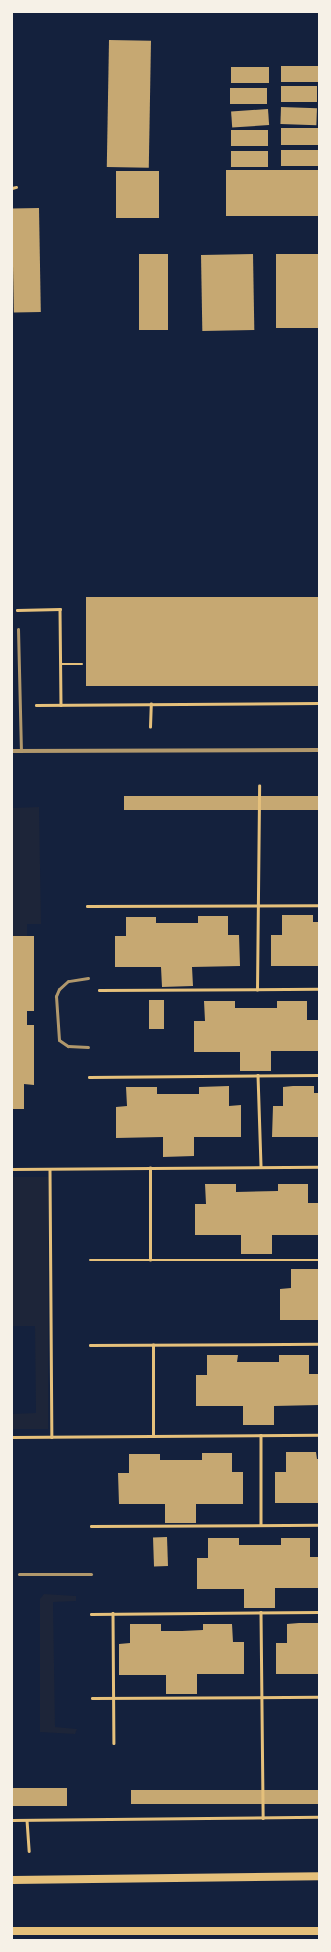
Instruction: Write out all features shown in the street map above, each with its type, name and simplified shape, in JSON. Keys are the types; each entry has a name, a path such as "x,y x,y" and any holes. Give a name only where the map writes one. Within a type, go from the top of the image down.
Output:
{"main road":[{"path":"12,1880 319,1876"},
{"path":"12,1931 319,1931"}],"street":[{"path":"12,751 319,750"}],"lane":[{"path":"18,629 20,751"},
{"path":"88,978 68,981 58,989 56,996 59,1040 68,1046 88,1046"},
{"path":"19,1574 91,1574"}],"path":[{"path":"17,610 60,609 61,705"},
{"path":"61,664 82,664"},
{"path":"19,706 319,703"},
{"path":"150,727 151,704"},
{"path":"256,990 256,905 259,786"},
{"path":"87,906 319,905"},
{"path":"95,990 319,990"},
{"path":"258,1075 261,1167"},
{"path":"89,1077 319,1075"},
{"path":"12,1169 319,1167"},
{"path":"150,1168 150,1260"},
{"path":"50,1169 52,1437"},
{"path":"90,1260 319,1260"},
{"path":"90,1345 319,1344"},
{"path":"153,1345 153,1436"},
{"path":"261,1435 261,1525"},
{"path":"12,1437 319,1435"},
{"path":"91,1526 319,1525"},
{"path":"261,1612 263,1818"},
{"path":"91,1614 319,1612"},
{"path":"113,1613 114,1743"},
{"path":"92,1698 319,1697"},
{"path":"12,1820 319,1817"},
{"path":"27,1820 29,1852"}],"shaded area":[{"path":"39,807 41,924 27,924 27,936 13,936 12,808"},
{"path":"12,1177 48,1177 48,1429 12,1429 12,1414 36,1413 35,1326 12,1326"},
{"path":"44,1594 76,1596 76,1601 53,1602 55,1727 77,1729 75,1734 40,1732 40,1599"}],"building":[{"path":"109,40 151,41 149,168 107,167"},
{"path":"281,66 318,66 318,82 281,82"},
{"path":"231,67 269,67 269,83 231,83"},
{"path":"281,86 317,86 317,102 281,102"},
{"path":"230,88 267,88 267,104 230,104"},
{"path":"281,107 317,108 316,125 280,124"},
{"path":"268,109 269,125 232,128 231,112"},
{"path":"281,128 318,128 318,145 281,145"},
{"path":"231,130 268,130 268,146 231,146"},
{"path":"281,150 318,150 318,166 281,166"},
{"path":"231,151 268,151 268,167 231,167"},
{"path":"226,170 319,170 319,216 226,216"},
{"path":"116,171 159,171 159,218 116,218"},
{"path":"12,208 39,208 41,312 14,312"},
{"path":"139,254 168,254 168,330 139,330"},
{"path":"253,254 254,330 202,331 201,255"},
{"path":"276,254 319,254 319,328 276,328"},
{"path":"86,597 319,597 319,686 86,686"},
{"path":"124,796 319,796 319,810 124,810"},
{"path":"282,915 313,915 313,922 319,922 319,966 271,966 271,935 282,935"},
{"path":"198,916 228,916 228,935 239,935 240,966 192,967 193,986 162,987 161,967 115,967 115,936 126,936 126,917 156,917 156,923 198,923"},
{"path":"12,936 34,936 34,1011 27,1011 27,1025 34,1025 34,1085 24,1084 24,1109 12,1109"},
{"path":"149,1000 164,1000 164,1029 149,1029"},
{"path":"204,1001 235,1001 235,1008 277,1008 277,1001 307,1001 307,1020 318,1020 319,1051 271,1051 271,1071 240,1071 240,1052 194,1052 194,1021 205,1021"},
{"path":"229,1086 229,1106 241,1105 241,1137 194,1137 194,1156 163,1157 163,1137 116,1138 116,1107 127,1106 126,1087 157,1087 157,1094 199,1094 199,1087"},
{"path":"314,1086 314,1093 319,1093 319,1137 272,1137 273,1106 283,1106 283,1087"},
{"path":"205,1184 236,1184 236,1192 278,1191 278,1184 308,1184 308,1203 319,1203 319,1235 272,1235 272,1254 241,1254 241,1235 195,1235 195,1204 206,1204"},
{"path":"291,1269 319,1269 319,1320 280,1320 280,1289 291,1288"},
{"path":"207,1355 238,1355 237,1362 279,1362 279,1355 309,1355 309,1374 319,1374 319,1405 274,1406 274,1425 243,1425 243,1406 196,1406 196,1375 207,1375"},
{"path":"286,1452 316,1452 317,1459 319,1459 319,1503 275,1503 275,1472 286,1472"},
{"path":"202,1453 232,1453 232,1472 243,1472 243,1504 196,1504 196,1523 165,1523 165,1504 119,1504 118,1473 129,1473 129,1454 160,1454 160,1460 202,1460"},
{"path":"153,1537 167,1537 168,1566 154,1566"},
{"path":"208,1538 239,1538 239,1545 281,1545 281,1538 310,1538 310,1557 319,1557 319,1588 275,1588 275,1608 244,1608 244,1589 197,1589 197,1558 208,1558"},
{"path":"318,1623 319,1674 276,1674 276,1643 287,1643 287,1624"},
{"path":"130,1624 161,1624 161,1631 182,1631 203,1630 203,1624 232,1624 233,1642 244,1642 244,1674 197,1674 197,1694 166,1694 166,1675 119,1675 119,1644 130,1643"},
{"path":"12,1788 67,1788 67,1806 12,1806"},
{"path":"131,1790 319,1790 319,1804 131,1804"}]}
